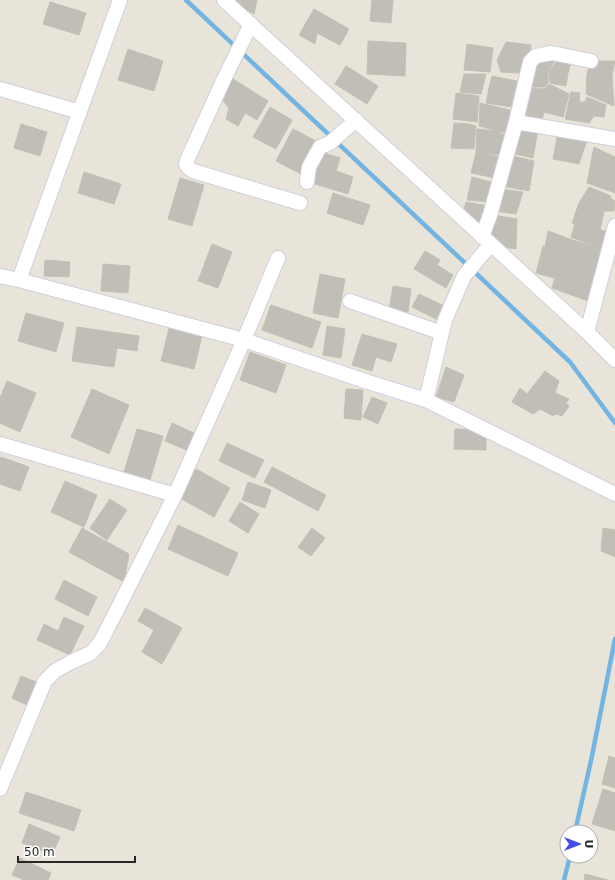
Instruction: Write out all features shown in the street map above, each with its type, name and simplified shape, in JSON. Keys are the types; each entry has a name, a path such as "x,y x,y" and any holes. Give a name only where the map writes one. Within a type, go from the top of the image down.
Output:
{"street":[{"path":"19,280 120,0"},
{"path":"224,0 251,24 350,125 487,240 587,332 615,360"},
{"path":"251,24 224,79 186,164 193,171 300,203"},
{"path":"426,400 445,320 464,276 476,261 487,240 490,215 516,122 530,62 536,56 552,54 591,61"},
{"path":"0,89 80,112"},
{"path":"516,122 615,139"},
{"path":"307,182 309,167 320,146 330,143 350,125"},
{"path":"587,332 615,226"},
{"path":"0,789 45,681 55,671 91,653 100,643 175,495 244,340 278,258"},
{"path":"0,276 244,340 426,400 615,494"},
{"path":"350,301 442,333"},
{"path":"0,444 175,495"}],"building":[{"path":"235,0 257,0 254,14 235,3"},
{"path":"372,0 393,0 391,23 370,21"},
{"path":"50,2 86,13 79,35 43,24"},
{"path":"314,9 349,29 340,45 317,33 315,44 299,35"},
{"path":"368,41 406,43 405,76 367,74"},
{"path":"506,42 531,45 530,54 519,73 501,72 497,60"},
{"path":"467,44 493,48 490,72 464,70"},
{"path":"128,49 163,61 154,91 118,80"},
{"path":"538,59 554,61 548,72 548,83 545,87 528,87"},
{"path":"556,61 571,62 566,86 550,83 549,72"},
{"path":"591,61 615,61 612,75 614,106 586,94 587,74"},
{"path":"346,66 378,86 367,104 335,84"},
{"path":"464,74 486,74 481,94 460,92"},
{"path":"492,76 517,81 514,94 489,88"},
{"path":"233,79 268,101 257,120 245,113 238,126 226,119 229,108 221,98"},
{"path":"549,84 569,94 563,117 544,112 541,124 519,120 526,88 545,89"},
{"path":"489,88 514,94 511,107 486,103"},
{"path":"571,92 580,93 579,102 585,102 587,97 606,105 604,117 594,116 589,123 565,119"},
{"path":"456,93 479,96 477,122 453,119"},
{"path":"480,103 510,110 506,133 479,126"},
{"path":"270,107 292,120 276,149 253,137"},
{"path":"454,123 476,126 474,149 451,148"},
{"path":"21,124 47,132 40,156 14,148"},
{"path":"517,125 538,129 533,158 511,153"},
{"path":"293,129 318,142 301,174 276,161"},
{"path":"477,129 497,131 506,136 502,155 476,153"},
{"path":"558,132 588,137 579,164 553,159"},
{"path":"594,147 615,157 615,193 587,183"},
{"path":"321,152 340,158 336,171 353,177 348,194 312,183"},
{"path":"476,153 501,157 495,178 471,173"},
{"path":"509,155 534,161 529,191 502,186"},
{"path":"84,172 121,184 114,204 78,193"},
{"path":"472,177 495,183 489,202 467,200"},
{"path":"180,178 204,185 192,226 168,219"},
{"path":"589,187 611,196 610,198 615,201 614,211 604,211 579,203"},
{"path":"500,189 523,192 516,214 495,211"},
{"path":"333,193 370,205 363,225 327,213"},
{"path":"466,202 489,206 483,224 471,223 462,215"},
{"path":"579,203 604,211 600,230 572,223"},
{"path":"493,215 517,219 516,249 496,246 486,236"},
{"path":"575,224 606,231 602,250 571,237"},
{"path":"548,231 567,238 563,252 545,247"},
{"path":"567,238 602,250 595,272 560,259"},
{"path":"212,244 232,252 218,288 198,281"},
{"path":"543,246 563,252 554,278 536,273"},
{"path":"425,251 440,260 437,265 453,275 446,288 414,269"},
{"path":"560,259 595,272 588,301 552,288"},
{"path":"45,260 70,262 69,277 44,276"},
{"path":"103,264 130,266 128,293 101,291"},
{"path":"320,274 345,279 338,318 313,313"},
{"path":"393,286 411,289 408,312 389,310"},
{"path":"419,294 444,306 438,320 412,307"},
{"path":"271,305 321,322 312,348 262,330"},
{"path":"26,313 64,323 56,352 18,341"},
{"path":"327,326 345,329 341,358 323,355"},
{"path":"77,327 139,336 137,351 117,348 114,367 72,361"},
{"path":"169,328 202,336 194,369 161,361"},
{"path":"362,334 397,344 391,362 376,357 372,371 352,365"},
{"path":"250,352 286,365 276,393 240,380"},
{"path":"446,367 464,375 454,402 436,397"},
{"path":"545,371 559,381 555,393 569,399 566,403 569,406 562,416 556,414 553,416 540,409 533,414 512,402 520,388 527,394"},
{"path":"7,381 36,393 20,432 0,423 0,398"},
{"path":"92,389 129,405 109,454 71,437"},
{"path":"346,389 363,390 361,420 344,418"},
{"path":"372,397 387,403 378,424 363,417"},
{"path":"172,423 196,434 189,451 165,441"},
{"path":"137,429 163,436 150,480 124,472"},
{"path":"455,429 486,430 486,450 454,449"},
{"path":"227,443 264,460 255,478 219,461"},
{"path":"1,457 29,467 20,491 0,484"},
{"path":"272,467 326,495 318,511 264,482"},
{"path":"196,469 230,488 214,517 180,498"},
{"path":"65,481 97,495 84,527 51,512"},
{"path":"248,482 271,490 265,508 242,500"},
{"path":"110,499 127,510 107,540 90,528"},
{"path":"240,502 259,514 248,533 229,521"},
{"path":"178,525 238,553 228,576 168,549"},
{"path":"82,528 129,554 124,582 69,552"},
{"path":"312,528 325,538 311,556 298,547"},
{"path":"603,528 615,530 615,557 601,551"},
{"path":"64,580 97,597 88,616 55,599"},
{"path":"145,608 182,628 162,664 142,652 154,630 138,621"},
{"path":"64,617 84,626 70,655 37,640 44,624 58,631"},
{"path":"21,676 39,683 29,706 12,698"},
{"path":"609,756 615,758 615,788 602,784"},
{"path":"603,789 615,793 615,831 599,826 599,824 592,824"},
{"path":"26,792 81,810 74,831 19,813"},
{"path":"29,824 60,837 52,855 22,843"},
{"path":"20,858 51,873 48,880 24,880 12,875"},
{"path":"585,874 608,880 584,880"}],"waterway":[{"path":"186,0 570,362 615,423"},
{"path":"577,824 615,639"},
{"path":"564,880 568,864"}]}
